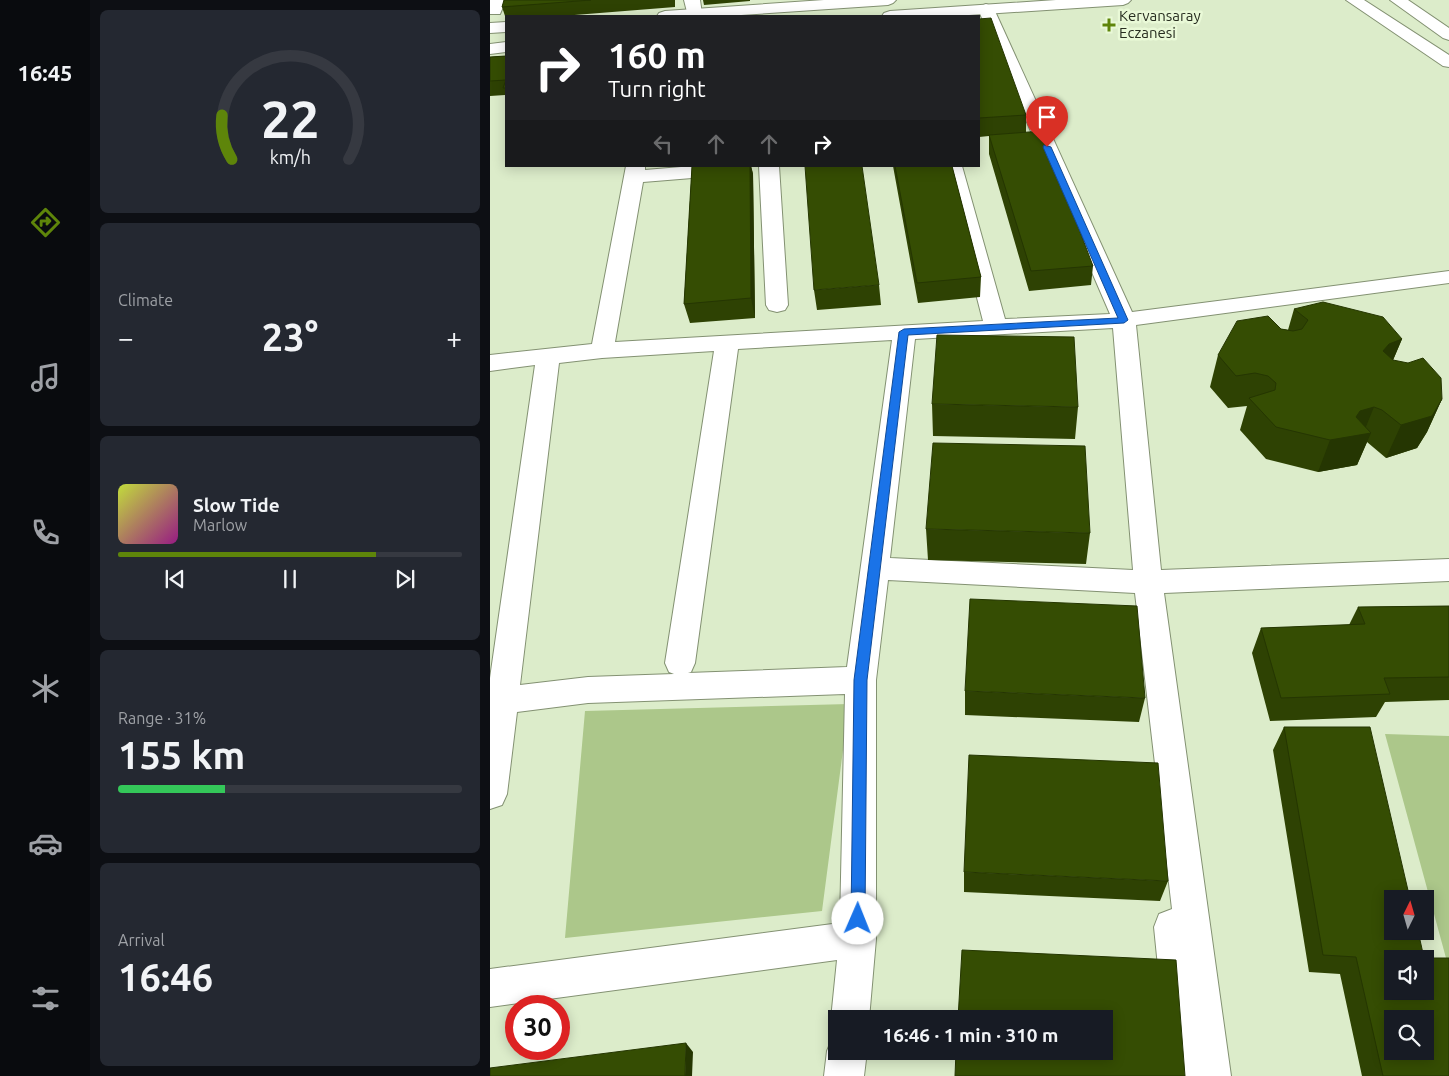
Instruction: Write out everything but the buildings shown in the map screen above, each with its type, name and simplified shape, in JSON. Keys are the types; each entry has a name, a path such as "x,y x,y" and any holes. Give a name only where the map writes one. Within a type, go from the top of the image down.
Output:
{"street":[{"path":"668,15 693,7 888,0"},
{"path":"916,15 986,8 1123,0"},
{"path":"1354,0 1449,62"},
{"path":"1398,0 1449,35"},
{"path":"986,8 1124,320 1141,582 1171,914 1189,1076"},
{"path":"490,28 505,27"},
{"path":"490,48 505,47"},
{"path":"602,350 635,171 741,167"},
{"path":"767,167 777,305"},
{"path":"952,167 996,327"},
{"path":"490,364 602,350 1124,320 1449,277"},
{"path":"851,1010 858,939 860,680 904,332"},
{"path":"680,663 727,342"},
{"path":"490,794 496,701 548,356"},
{"path":"874,568 1141,582 1449,570"},
{"path":"1141,582 1211,1076"},
{"path":"496,701 588,690 860,680"},
{"path":"490,988 858,939"},
{"path":"844,1076 846,1060"}],"green space":[{"path":"849,704 822,911 565,938 585,711"},
{"path":"1385,734 1449,736 1449,969 1434,914 1434,890 1427,890"}],"place":[{"name":"Kervansaray Eczanesi","path":"1109,25"}],"route":[{"path":"858,919 860,680 904,332 1124,320 1047,147"}]}
